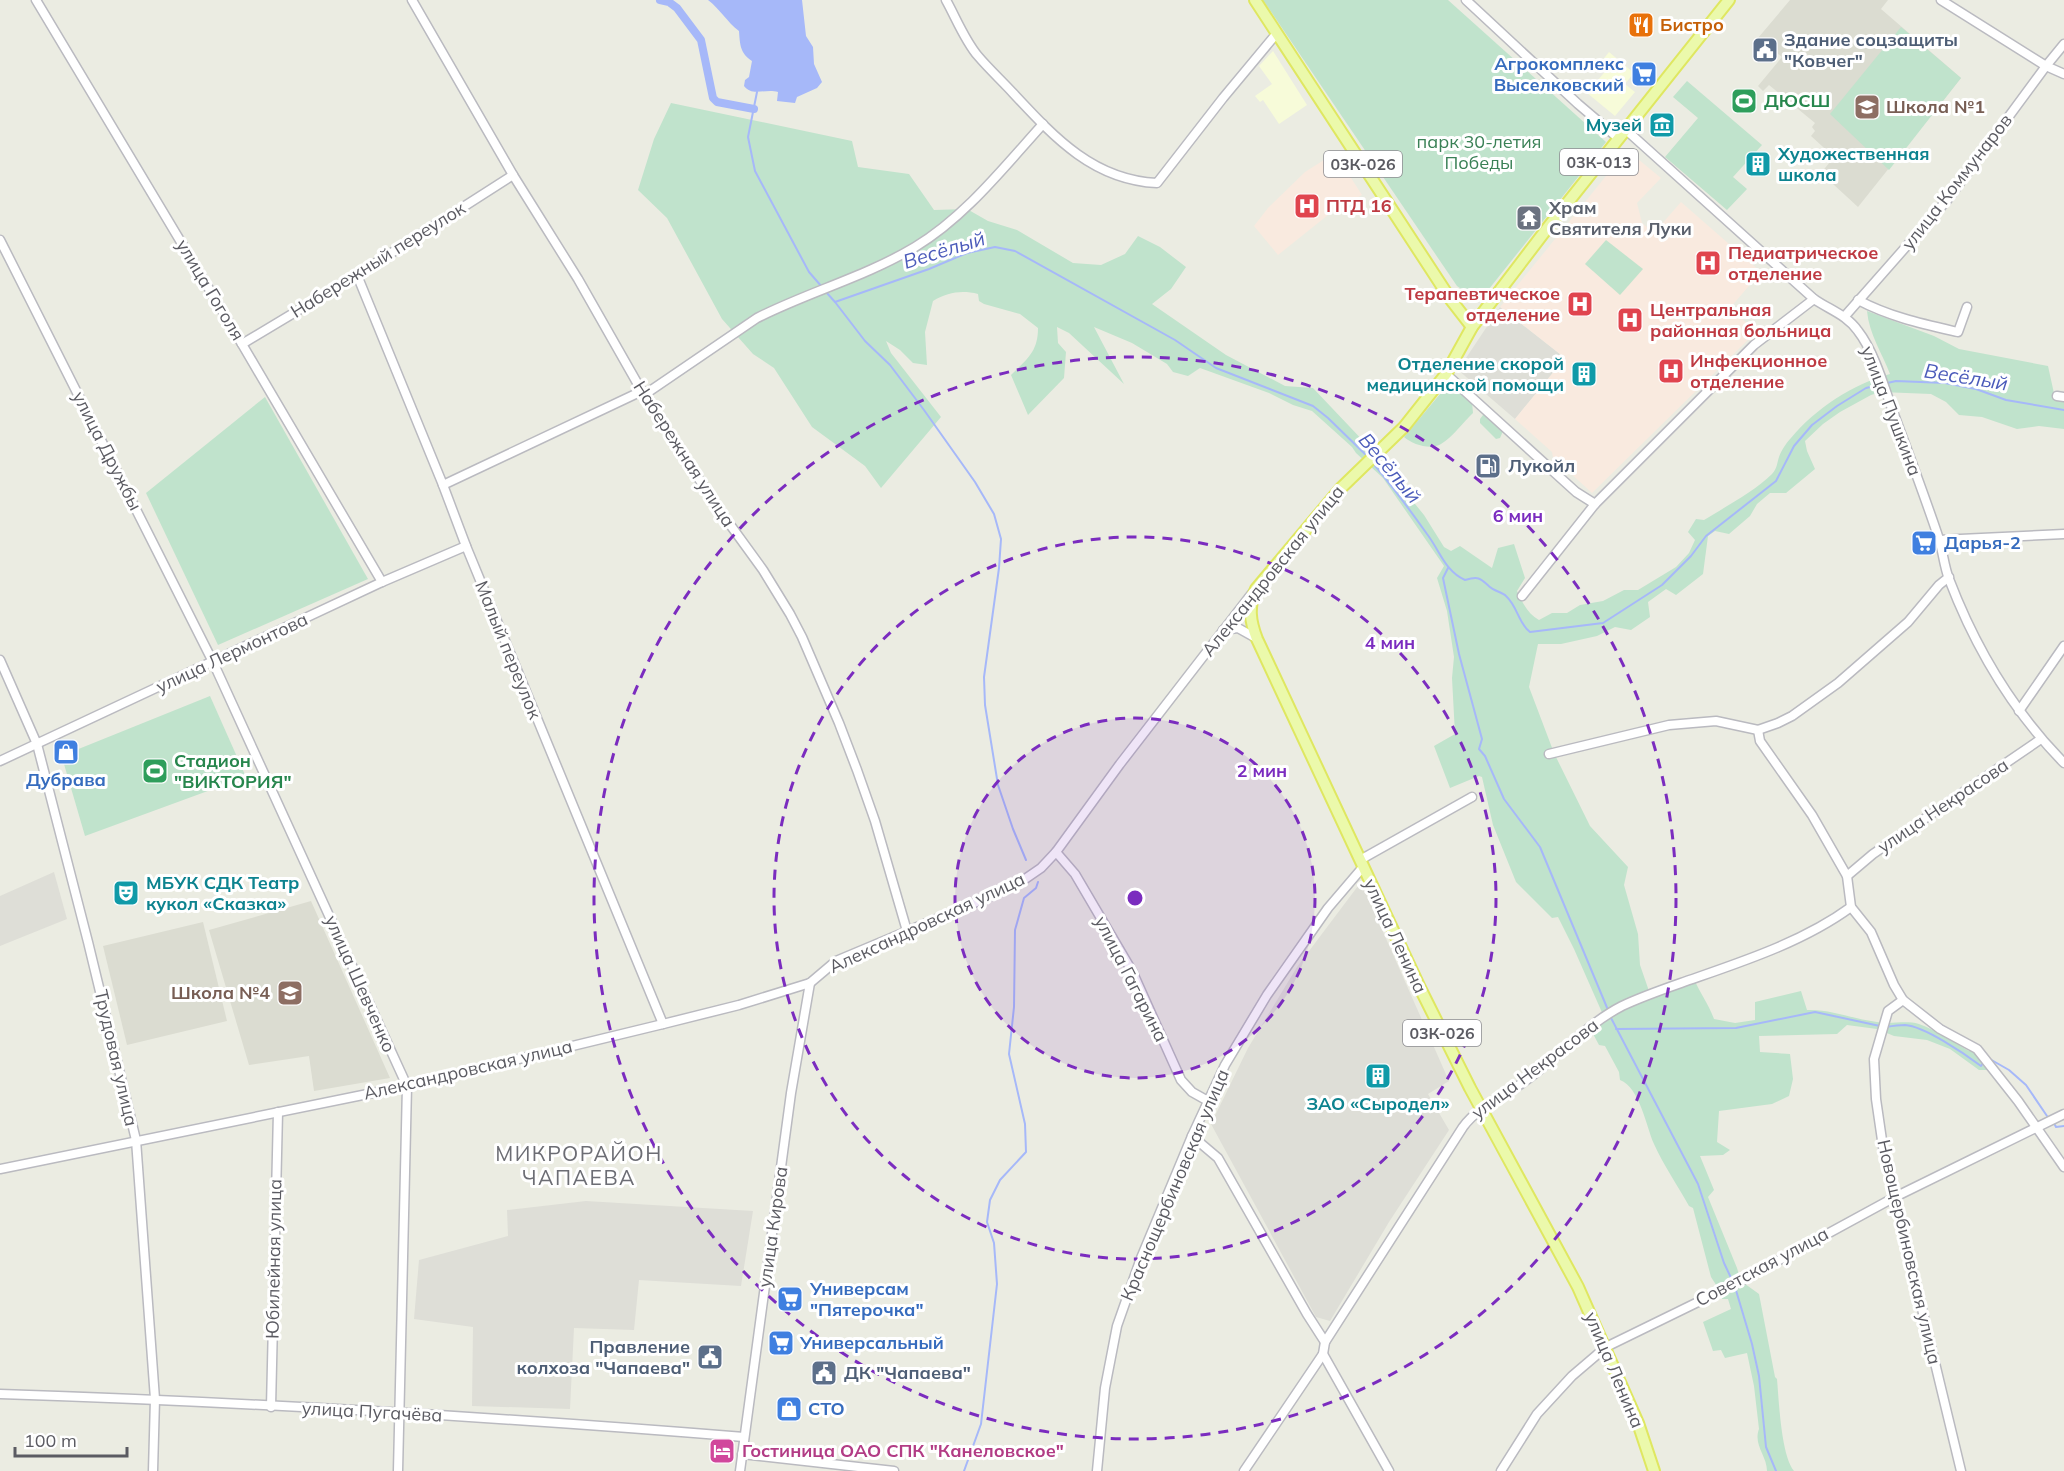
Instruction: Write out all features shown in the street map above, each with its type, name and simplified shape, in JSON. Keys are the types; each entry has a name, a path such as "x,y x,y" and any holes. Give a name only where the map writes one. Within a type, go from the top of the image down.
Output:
{"main road":[{"name":"03К-026","path":"1255,0 1451,300 1472,327"},
{"name":"03К-013","path":"1472,327 1729,0"},
{"name":"Александровская улица","path":"1256,589 1341,488 1404,427 1446,374 1472,327"},
{"name":"улица Ленина","path":"1256,589 1250,613 1257,639 1420,988 1481,1108 1552,1237 1606,1347 1638,1423 1654,1471"}],"street":[{"name":"улица Гоголя","path":"36,0 382,582"},
{"name":"Набережная улица","path":"411,0 513,175 578,279 643,393 718,508 763,570 802,637 857,770 907,931"},
{"path":"946,0 977,55 1043,124 1079,157 1102,169 1130,179 1157,183 1223,98 1278,33"},
{"name":"улица Пушкина","path":"1466,0 1578,104 1622,134 1814,299 1829,310 1845,316 1859,332 1883,385 1939,540 1948,577 1970,626 1990,666 2019,711 2064,763"},
{"path":"1941,0 2046,66 2064,74"},
{"name":"улица Коммунаров","path":"1845,316 1948,199 2064,44"},
{"path":"442,485 643,393 757,318 885,264 916,246 948,224 1043,124"},
{"name":"Набережный переулок","path":"242,344 357,275 513,175"},
{"name":"улица Дружбы","path":"0,240 213,662"},
{"name":"Малый переулок","path":"357,275 663,1024"},
{"path":"1522,596 1595,504 1754,345 1814,299"},
{"path":"1858,300 1880,312 1958,332 1966,307"},
{"path":"1446,374 1576,492 1595,504"},
{"path":"1939,540 2064,534"},
{"name":"улица Лермонтова","path":"0,761 382,582 466,546"},
{"path":"1548,754 1669,725 1716,721 1758,730 1769,727 1791,716 1838,683 1908,622 1948,577"},
{"name":"Александровская улица","path":"0,1169 406,1086 739,1005 810,983 836,961 1025,879 1041,868 1056,852 1126,756 1256,589"},
{"path":"1223,630 1238,628 1257,639"},
{"path":"2019,711 2064,646"},
{"name":"Трудовая улица","path":"0,660 37,744 135,1140 155,1399 153,1471"},
{"name":"улица Шевченко","path":"213,662 406,1086 398,1471"},
{"path":"1758,730 1760,741 1812,814 1847,876 1851,907 1871,932 1903,1000 1940,1029 1977,1049 2018,1101 2064,1167"},
{"name":"улица Некрасова","path":"1847,876 1873,854 2041,739"},
{"path":"1361,864 1472,797"},
{"name":"улица Гагарина","path":"1056,852 1075,874 1132,971 1181,1080 1192,1092 1208,1101"},
{"name":"Краснощербиновская улица","path":"1097,1471 1105,1388 1117,1326 1141,1258 1192,1136 1225,1065 1267,994 1361,864"},
{"name":"улица Некрасова","path":"1244,1471 1323,1354 1325,1342 1463,1127 1481,1108 1516,1088 1544,1067 1592,1024 1620,1007 1788,942 1851,907"},
{"name":"улица Кирова","path":"740,1471 791,1093 810,983"},
{"name":"Новощербиновская улица","path":"1903,1000 1888,1011 1881,1032 1874,1059 1876,1099 1883,1147 1961,1471"},
{"name":"Юбилейная улица","path":"271,1407 278,1112"},
{"name":"Советская улица","path":"1502,1471 1537,1414 1572,1376 1606,1347 1741,1281 1895,1197 2064,1114"},
{"path":"1192,1136 1218,1158 1325,1342"},
{"path":"1314,1325 1337,1326"},
{"path":"1323,1354 1389,1471"},
{"name":"улица Пугачёва","path":"0,1394 155,1399 271,1407 399,1412 744,1437"},
{"path":"742,1454 894,1471"}],"shaded area":[{"name":"Школа №1","path":"1790,0 1888,0 1881,9 1961,78 1858,207 1821,173 1834,157 1811,136 1815,131 1812,127 1815,123 1769,85 1763,91 1758,86 1782,57 1758,38"},
{"path":"1273,51 1307,105 1279,124 1263,100 1260,102 1255,96 1272,84 1259,66"},
{"path":"1609,52 1634,73 1625,84 1635,92 1615,116 1587,93 1608,68 1601,62"},
{"name":"Центральная районная больница","path":"1627,150 1661,178 1637,203 1642,223 1654,233 1681,202 1761,272 1729,309 1757,331 1592,493 1553,457 1552,452 1515,419 1565,358 1500,307"},
{"name":"ПТД 16","path":"1335,153 1362,195 1328,215 1278,255 1254,226 1268,208 1305,172"},
{"path":"1500,307 1565,358 1515,419 1458,370"},
{"path":"54,872 67,919 0,946 0,896"},
{"path":"1361,882 1449,1081 1428,1094 1449,1130 1389,1222 1330,1321 1316,1317 1211,1124 1248,1048 1297,967"},
{"name":"Школа №4","path":"311,901 390,1078 314,1091 309,1056 249,1065 209,930"},
{"path":"203,922 227,1021 127,1045 103,946"},
{"path":"586,1201 753,1211 741,1286 639,1280 634,1330 574,1328 570,1409 472,1406 473,1327 414,1319 419,1260 508,1236 507,1210"}],"green space":[{"name":"парк 30-летия Победы","path":"1263,0 1448,0 1606,142 1485,294 1471,296 1457,286"},
{"path":"1901,27 1961,78 1889,170 1830,114"},
{"path":"1687,81 1762,145 1733,177 1747,189 1727,210 1665,157 1698,118 1673,97"},
{"path":"671,103 852,141 858,167 909,174 934,210 967,209 988,221 1017,230 1073,263 1101,265 1125,254 1138,236 1160,247 1186,267 1171,289 1152,304 1226,355 1285,386 1313,388 1368,446 1424,515 1444,547 1451,551 1460,546 1492,568 1498,548 1514,544 1525,578 1517,591 1529,611 1539,620 1552,613 1567,613 1580,605 1603,601 1624,590 1638,590 1676,567 1689,553 1695,540 1688,532 1696,519 1704,520 1757,487 1775,470 1787,442 1812,417 1836,398 1862,384 1890,374 1873,336 1867,311 1934,336 1959,349 2048,366 2055,398 2064,400 2064,429 2039,426 2017,429 1982,417 1959,415 1946,402 1931,394 1881,392 1871,395 1840,412 1805,441 1815,469 1786,493 1770,493 1757,504 1750,516 1729,534 1715,531 1708,536 1703,574 1676,595 1666,589 1648,602 1650,617 1631,630 1615,627 1597,636 1561,644 1538,644 1529,687 1554,753 1590,826 1628,867 1624,885 1638,934 1640,965 1650,994 1694,979 1714,1019 1735,1023 1755,1020 1755,1002 1801,991 1807,1010 1825,1011 1882,1023 1919,1024 1969,1051 1972,1050 1994,1070 1979,1070 1950,1049 1927,1040 1894,1036 1877,1029 1847,1025 1837,1034 1759,1036 1760,1052 1790,1054 1793,1079 1789,1096 1772,1104 1719,1111 1717,1142 1730,1150 1723,1155 1700,1156 1714,1190 1708,1197 1741,1281 1759,1294 1777,1379 1783,1441 1794,1471 1767,1471 1758,1440 1759,1429 1754,1386 1747,1353 1725,1358 1721,1350 1713,1351 1703,1322 1731,1309 1728,1299 1722,1299 1711,1277 1693,1208 1689,1206 1658,1152 1642,1108 1633,1091 1620,1080 1619,1072 1605,1046 1599,1045 1592,1032 1592,1024 1604,1017 1558,917 1552,918 1516,882 1493,825 1482,777 1479,776 1450,788 1434,746 1455,734 1452,678 1454,657 1447,611 1437,578 1444,566 1383,478 1312,411 1200,368 1188,376 1173,372 1167,364 1132,343 1094,327 1124,384 1069,333 1057,327 1058,343 1066,352 1064,378 1028,415 1011,375 1034,349 1038,328 1020,314 984,304 979,301 978,294 961,292 933,301 925,332 927,365 913,363 900,350 886,341 891,353 941,417 881,488 865,466 812,427 774,368 753,354 722,319 667,218 638,190 654,139"},
{"path":"1606,240 1643,269 1620,295 1585,264"},
{"path":"1446,387 1453,387 1472,402 1473,413 1450,437 1437,446 1422,446 1404,437"},
{"path":"265,397 368,579 218,645 146,493"},
{"path":"1483,415 1487,415 1503,431 1500,438 1496,439 1480,423"},
{"name":"Стадион \"ВИКТОРИЯ\"","path":"210,696 246,777 85,836 64,764 79,757 76,750"}],"water":[{"path":"708,0 802,0 806,36 813,47 814,64 822,82 817,88 797,97 795,103 777,101 778,92 755,92 747,89 744,86 745,80 749,77 752,61 741,48 739,31"}],"waterway":[{"path":"660,0 669,2 677,8 701,40 713,98 717,102 754,109"},
{"name":"Весёлый","path":"757,92 748,137 755,171 809,272 822,287"},
{"name":"Весёлый","path":"826,292 835,302 967,253 995,247 1015,251 1175,340 1216,368 1313,406 1367,456"},
{"path":"835,302 865,341 890,365 924,410 975,482 994,514 1001,539 984,677 985,705 998,785 1026,860"},
{"name":"Весёлый","path":"1373,463 1432,540 1452,571 1465,580 1479,579 1504,595 1510,600 1530,632 1603,623 1662,585 1691,556 1706,536 1776,481 1794,446 1812,425 1866,388 1896,381 1945,383 1976,389 2006,400 2064,410"},
{"path":"1448,568 1443,578 1459,654 1482,739 1479,749 1485,756 1504,799 1540,847 1608,1010"},
{"path":"964,1471 981,1424 997,1284 994,1243 987,1222 990,1200 1000,1180 1026,1152 1025,1124 1009,1054 1014,1007 1015,930 1024,898 1036,888 1038,882"},
{"path":"1616,1029 1736,1028 1815,1012 1880,1026"},
{"path":"1610,1016 1698,1184 1724,1263 1733,1282"},
{"path":"1886,1027 1905,1025 1923,1030 1981,1066 1984,1062"},
{"path":"1988,1058 2009,1070 2026,1085 2047,1116"},
{"path":"2055,1125 2056,1127 2064,1126"},
{"path":"1735,1287 1759,1376 1766,1447 1776,1471"}],"place":[{"name":"Бистро","path":"1641,25"},
{"name":"Здание соцзащиты \"Ковчег\"","path":"1765,50"},
{"name":"Агрокомплекс Выселковский","path":"1644,74"},
{"name":"ДЮСШ","path":"1744,101"},
{"name":"Школа №1","path":"1867,107"},
{"name":"Музей","path":"1662,125"},
{"name":"Художественная школа","path":"1758,164"},
{"name":"ПТД 16","path":"1307,206"},
{"name":"Храм Святителя Луки","path":"1529,218"},
{"name":"Педиатрическое отделение","path":"1708,263"},
{"name":"Терапевтическое отделение","path":"1580,304"},
{"name":"Центральная районная больница","path":"1630,320"},
{"name":"Инфекционное отделение","path":"1671,371"},
{"name":"Отделение скорой медицинской помощи","path":"1584,374"},
{"name":"Лукойл","path":"1488,466"},
{"name":"Дарья-2","path":"1924,543"},
{"name":"Дубрава","path":"66,752"},
{"name":"Стадион \"ВИКТОРИЯ\"","path":"155,771"},
{"name":"МБУК СДК Театр кукол «Сказка»","path":"126,893"},
{"name":"Школа №4","path":"290,993"},
{"name":"ЗАО «Сыродел»","path":"1378,1076"},
{"name":"Универсам \"Пятерочка\"","path":"790,1299"},
{"name":"Универсальный","path":"781,1343"},
{"name":"Правление колхоза \"Чапаева\"","path":"710,1357"},
{"name":"ДК \"Чапаева\"","path":"824,1373"},
{"name":"СТО","path":"789,1409"},
{"name":"Гостиница ОАО СПК \"Канеловское\"","path":"722,1451"}],"district":[{"name":"МИКРОРАЙОН ЧАПАЕВА","path":"579,1166"}]}
